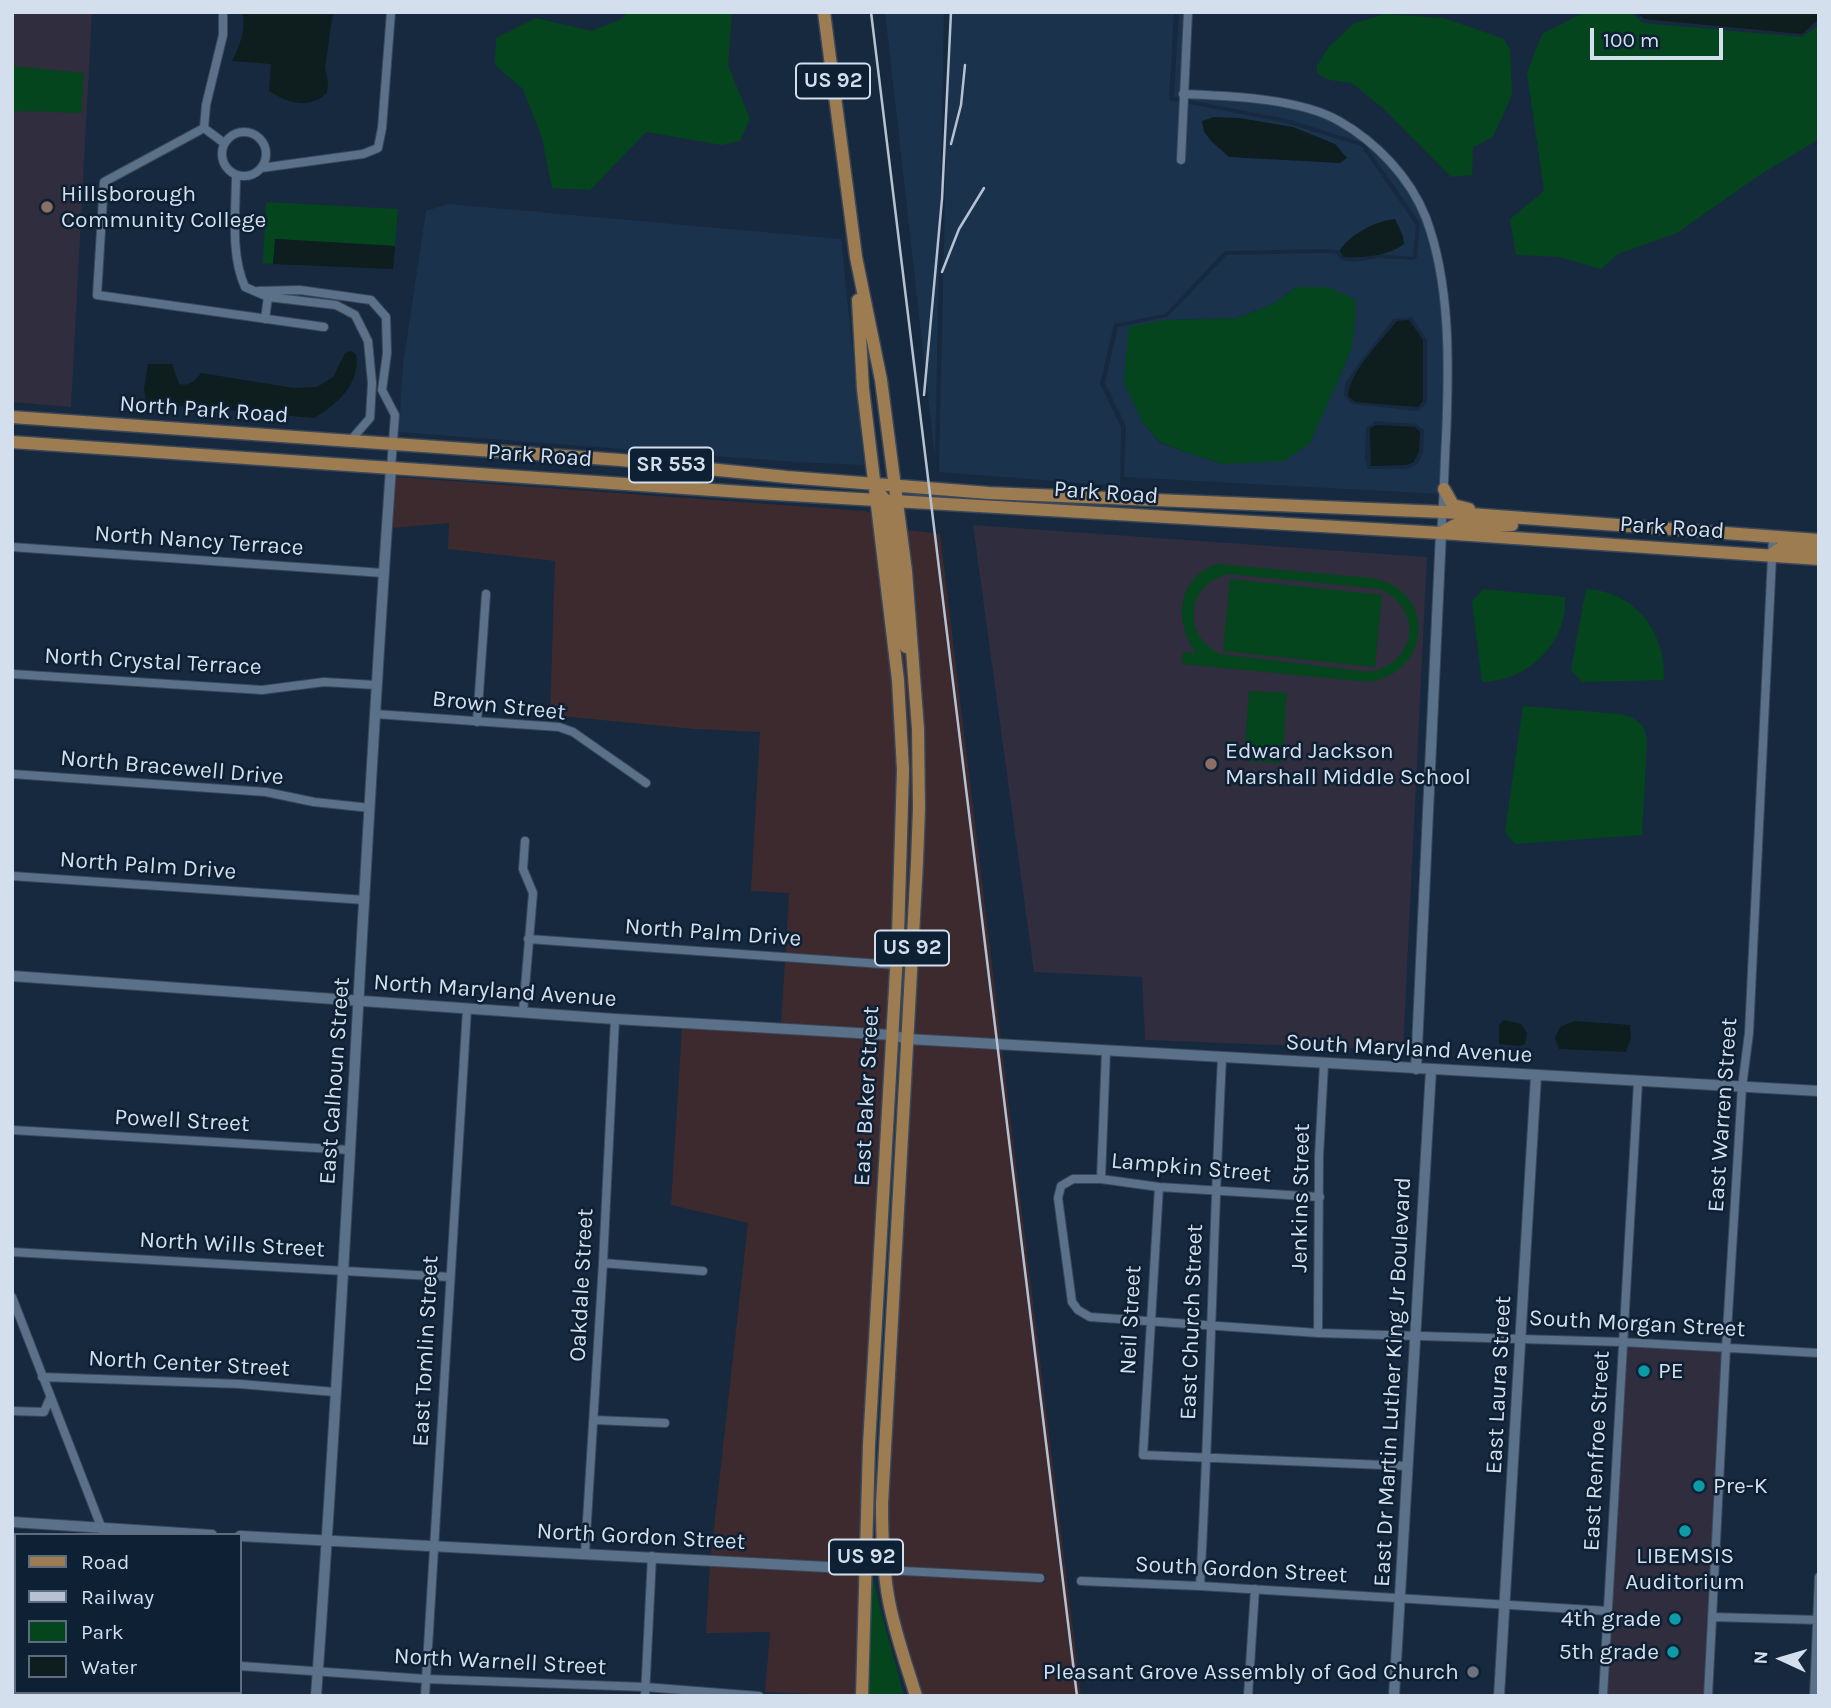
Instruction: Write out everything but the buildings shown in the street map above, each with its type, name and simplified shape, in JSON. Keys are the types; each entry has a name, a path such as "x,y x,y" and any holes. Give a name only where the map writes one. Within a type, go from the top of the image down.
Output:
{"main road":[{"name":"US 92","path":"824,12 856,257 881,380 895,486 886,500 874,484 863,389 856,257"},
{"name":"North Park Road","path":"12,417 393,444"},
{"name":"North Park Road","path":"12,443 391,468"},
{"name":"Park Road","path":"393,444 621,460 895,486 1013,494 1443,512 1819,540"},
{"name":"Park Road","path":"391,468 1819,559"},
{"path":"1444,489 1453,505 1467,509 1543,515 1573,522"},
{"name":"East Baker Street","path":"884,1570 882,1504 919,808 918,729 911,653 911,616 886,500"},
{"name":"East Baker Street","path":"862,1696 869,1445 903,808 902,730 886,500"},
{"path":"1301,526 1314,520 1418,525 1443,512"},
{"path":"1441,533 1455,526 1468,524 1538,526 1573,522"},
{"path":"1771,555 1781,548 1819,549"},
{"name":"US 92","path":"884,1570 893,1622 916,1696"}],"street":[{"path":"204,128 206,105 223,35 223,12"},
{"path":"261,168 363,154 378,148 391,12"},
{"path":"1181,160 1188,12"},
{"path":"1183,94 1238,96 1291,104 1337,119 1368,141 1394,166 1413,192 1426,218 1437,261 1447,328 1448,380 1416,1069"},
{"path":"204,128 224,143"},
{"path":"204,128 103,182 97,295 324,327"},
{"path":"238,132 253,133 259,137 266,150 261,168 246,177 236,175 226,168 222,161 224,143 238,132"},
{"path":"236,175 237,256 240,275 246,287 268,297 340,307 355,315 369,342 372,389 370,418 350,441"},
{"path":"255,291 300,290 371,300 386,317 383,390 395,415 391,468"},
{"path":"340,307 342,295"},
{"path":"265,319 268,297"},
{"path":"369,342 387,340"},
{"path":"372,389 383,390"},
{"name":"East Calhoun Street","path":"316,1696 391,468"},
{"name":"East Warren Street","path":"1708,1696 1742,1087 1749,1033 1773,536"},
{"name":"North Nancy Terrace","path":"12,547 383,573"},
{"path":"477,722 486,594"},
{"name":"North Crystal Terrace","path":"12,674 262,690 324,682 376,685"},
{"name":"Brown Street","path":"375,714 559,727 573,732 646,783"},
{"name":"North Bracewell Drive","path":"12,774 267,792 314,802 370,808"},
{"path":"523,1012 533,892 523,869 525,841"},
{"name":"North Palm Drive","path":"12,876 365,900"},
{"name":"North Palm Drive","path":"528,939 895,965"},
{"name":"North Maryland Avenue","path":"12,976 615,1019 892,1035 907,1039"},
{"name":"East Tomlin Street","path":"425,1696 467,1009"},
{"name":"Oakdale Street","path":"585,1553 615,1019"},
{"name":"South Maryland Avenue","path":"907,1039 1819,1091"},
{"path":"1101,1178 1106,1051"},
{"name":"East Church Street","path":"1200,1586 1222,1058"},
{"name":"Jenkins Street","path":"1318,1333 1319,1156 1324,1064"},
{"name":"East Dr Martin Luther King Jr Boulevard","path":"1394,1696 1431,1070"},
{"name":"East Laura Street","path":"1499,1696 1536,1076"},
{"name":"East Renfroe Street","path":"1603,1696 1638,1082"},
{"name":"Powell Street","path":"12,1130 350,1150"},
{"path":"884,1166 901,1166"},
{"name":"Lampkin Street","path":"1079,1310 1072,1302 1058,1198 1061,1186 1073,1179 1101,1178 1216,1192 1320,1197"},
{"name":"Neil Street","path":"1159,1187 1143,1455 1207,1458"},
{"name":"North Wills Street","path":"12,1252 450,1277"},
{"path":"603,1263 703,1271"},
{"path":"12,1297 15,1314 102,1529"},
{"name":"South Morgan Street","path":"1079,1310 1090,1317 1318,1333 1622,1342 1819,1353"},
{"path":"876,1316 893,1317"},
{"name":"North Center Street","path":"42,1377 240,1384 335,1392"},
{"path":"12,1411 44,1412 50,1398"},
{"path":"594,1420 665,1423"},
{"path":"869,1445 886,1446"},
{"path":"1207,1458 1407,1466"},
{"path":"12,1522 50,1530 102,1529 175,1533"},
{"name":"North Gordon Street","path":"242,1536 1040,1578"},
{"path":"645,1692 652,1556"},
{"path":"1814,1696 1819,1577"},
{"name":"South Gordon Street","path":"1081,1581 1608,1611"},
{"path":"1248,1696 1255,1589"},
{"path":"1712,1617 1818,1620"},
{"name":"North Warnell Street","path":"242,1666 645,1692 760,1696"}],"shaded area":[{"name":"Hillsborough Community College","path":"12,12 92,12 71,407 12,402"},
{"path":"885,12 944,12 935,458 895,100"},
{"path":"949,12 1174,12 1169,100 1286,123 1361,146 1416,225 1413,257 1324,249 1225,251 1165,314 1114,324 1100,384 1121,427 1120,486 939,472"},
{"path":"1179,12 1188,12 1182,95 1290,105 1339,122 1385,155 1418,197 1442,284 1453,415 1446,484 1437,487 1440,494 1124,477 1126,426 1105,383 1118,327 1167,317 1227,255 1323,253 1337,254 1341,260 1355,262 1378,258 1414,260 1417,257 1420,223 1364,143 1287,119 1174,97","holes":["1297,287 1352,347 1330,397 1223,464 1160,443 1142,422 1135,404 1165,320 1236,318 1271,305","1412,317 1427,340 1427,403 1418,411 1352,404 1344,396 1345,384 1356,367 1393,319","1376,421 1415,424 1424,430 1423,452 1418,464 1407,469 1368,469 1365,458 1366,428"]},
{"path":"448,204 841,239 864,465 399,432 403,365 426,211"},
{"path":"395,477 865,511 873,514 893,681 898,770 891,960 786,953 789,893 751,891 760,732 695,729 550,715 555,561 448,549 449,523 391,528"},
{"name":"Edward Jackson Marshall Middle School","path":"973,525 1427,557 1403,1050 1145,1040 1142,977 1034,972"},
{"path":"906,530 940,534 1001,1040 913,1035 916,615"},
{"path":"898,639 906,655 909,680 914,808 903,1033 897,1032"},
{"path":"785,962 890,969 887,1030 781,1024"},
{"path":"682,1028 886,1040 861,1564 711,1555 748,1223 671,1205"},
{"path":"912,1044 1002,1050 1081,1696 921,1696 898,1622 890,1575 1045,1583 1046,1575 889,1565 887,1504"},
{"path":"1622,1342 1726,1348 1708,1696 1603,1696"},
{"path":"710,1564 861,1573 857,1696 765,1692 770,1632 706,1633"}],"green space":[{"path":"627,12 732,12 728,65 750,119 740,141 722,145 646,132 590,190 552,188 542,138 523,89 495,65 496,38 536,18 591,31 622,19"},
{"path":"1585,12 1631,12 1643,23 1802,37 1819,25 1819,139 1758,176 1677,233 1618,254 1601,269 1559,257 1516,255 1510,219 1544,191 1527,73 1542,34"},
{"path":"1384,14 1444,18 1504,39 1510,50 1512,95 1493,137 1473,147 1472,175 1451,177 1386,111 1352,83 1329,80 1317,73 1317,66 1328,48 1353,24"},
{"path":"12,66 84,73 81,113 19,111 12,114"},
{"path":"266,202 398,209 395,246 276,239 273,264 263,263"},
{"path":"1297,287 1328,287 1355,299 1352,347 1310,443 1284,461 1224,464 1160,442 1142,422 1124,382 1129,327 1165,320 1237,318 1271,305"},
{"path":"1218,564 1371,578 1392,585 1408,597 1416,613 1419,630 1415,648 1406,663 1390,675 1369,682 1182,664 1183,652 1196,653 1184,628 1183,602 1194,579 1204,570","holes":["1229,574 1380,589 1404,609 1409,622 1409,635 1398,658 1370,672 1220,654 1208,646 1199,635 1195,623 1197,599 1204,588"]},
{"path":"1230,579 1382,595 1375,667 1223,651"},
{"path":"1483,589 1565,597 1560,630 1542,657 1514,675 1482,682 1472,601"},
{"path":"1586,589 1620,598 1633,606 1644,618 1660,646 1664,680 1582,682 1571,670"},
{"path":"1249,691 1287,693 1282,763 1244,761"},
{"path":"1523,706 1619,714 1639,722 1645,730 1647,742 1642,835 1515,844 1505,832"},
{"path":"873,1579 904,1696 868,1696"}],"water":[{"path":"243,12 333,12 325,67 327,93 313,102 298,103 283,99 269,91 271,64 232,61 242,37"},
{"path":"1637,12 1819,12 1819,19 1802,34 1644,19"},
{"path":"1214,117 1239,118 1293,127 1335,144 1347,158 1340,163 1229,157 1204,132 1202,121"},
{"path":"1395,219 1404,244 1383,254 1343,257 1340,250 1357,234 1380,222"},
{"path":"275,239 395,246 393,269 273,264"},
{"path":"1409,320 1423,340 1423,401 1418,407 1355,402 1348,396 1360,367 1397,321"},
{"path":"351,351 356,354 357,365 351,383 339,399 314,418 146,403 144,389 148,364 172,364 179,384 183,385 192,383 201,373 294,388 317,387 333,377 345,353"},
{"path":"1376,425 1415,427 1420,432 1419,451 1414,462 1406,465 1371,466 1370,428"},
{"path":"1505,1020 1521,1024 1527,1033 1525,1044 1499,1044 1499,1026"},
{"path":"1575,1021 1630,1025 1631,1038 1626,1052 1559,1049 1555,1038 1560,1027"}],"railway":[{"path":"871,12 1077,1696"},
{"path":"924,395 942,199 951,12"},
{"path":"951,144 961,105 965,65"},
{"path":"942,272 959,229 984,188"}],"place":[{"name":"Hillsborough Community College","path":"47,207"},
{"name":"Edward Jackson Marshall Middle School","path":"1211,764"},
{"name":"PE","path":"1644,1371"},
{"name":"Pre-K","path":"1699,1486"},
{"name":"LIBEMSIS Auditorium","path":"1685,1531"},
{"name":"4th grade","path":"1675,1619"},
{"name":"5th grade","path":"1673,1652"},
{"name":"Pleasant Grove Assembly of God Church","path":"1473,1672"}]}
